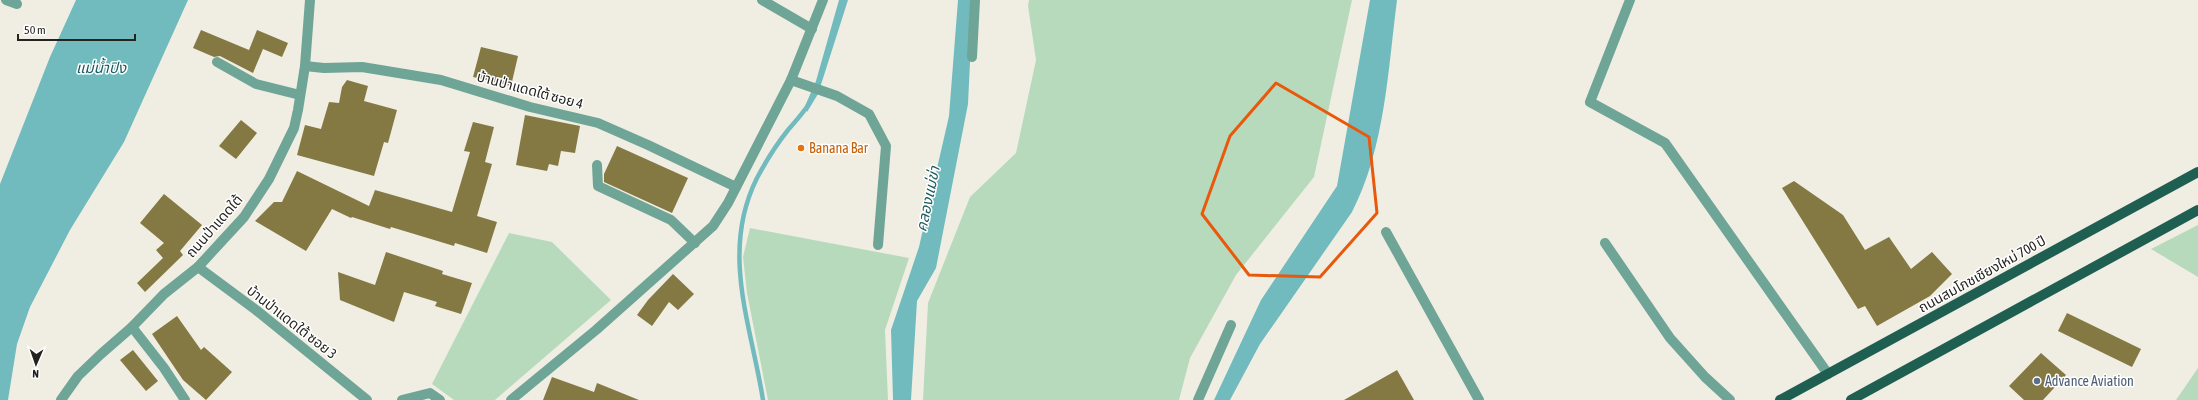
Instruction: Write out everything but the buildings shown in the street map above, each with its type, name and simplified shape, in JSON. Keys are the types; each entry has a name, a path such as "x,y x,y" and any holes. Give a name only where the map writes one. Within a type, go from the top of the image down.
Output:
{"main road":[{"name":"ถนนสมโภชเชียงใหม่ 700 ปี","path":"1780,400 2198,172"},
{"path":"1851,400 2198,210"}],"street":[{"path":"6,0 17,4"},
{"name":"ถนนป่าแดดใต้","path":"61,400 78,376 132,327 164,294 198,267 244,217 269,179 294,128 305,66 310,0"},
{"path":"762,0 812,29"},
{"path":"510,400 596,330 713,226 736,187 791,80 823,0"},
{"path":"972,57 975,0"},
{"path":"1630,0 1590,102 1664,143 1828,374"},
{"path":"217,62 256,84 300,95"},
{"name":"บ้านป่าแดดใต้ ซอย 4","path":"305,66 324,68 362,67 441,80 530,106 598,123 736,187"},
{"path":"791,80 826,92 869,114 886,146 878,245"},
{"path":"597,165 598,186 671,220 695,243"},
{"path":"1386,232 1479,400"},
{"path":"1605,243 1670,338 1705,377 1730,400"},
{"name":"บ้านป่าแดดใต้ ซอย 3","path":"198,267 256,310 367,400"},
{"path":"1198,400 1231,325"},
{"path":"132,327 164,368 185,400"},
{"path":"402,400 430,393 440,400"}],"highlighted area":[{"path":"1276,83 1369,137 1377,213 1320,277 1249,275 1202,214 1230,136"}],"green space":[{"path":"1029,0 1352,0 1314,177 1236,275 1190,358 1179,400 923,400 928,303 970,197 1016,153 1036,60 1028,6"},
{"path":"2198,225 2198,277 2151,249"},
{"path":"750,228 909,258 885,330 888,400 768,400 747,293 743,257"},
{"path":"509,233 552,242 611,300 495,400 454,400 432,384"},
{"path":"2198,368 2198,400 2176,400"}],"water":[{"name":"แม่น้ำปิง","path":"76,0 188,0 124,142 70,230 30,307 17,344 8,400 0,400 0,184 50,57"},
{"path":"839,0 848,0 818,94 807,112 805,106 816,81"},
{"path":"958,0 973,0 968,104 936,268 917,301 911,400 893,400 891,330 919,247 949,116"},
{"path":"1370,0 1397,0 1384,108 1372,162 1363,187 1352,212 1260,344 1230,400 1214,400 1261,300 1337,186"}],"waterway":[{"path":"763,400 746,316 742,288 739,261 741,233 746,206 757,178 779,141 809,104"}],"place":[{"name":"Banana Bar","path":"801,148"},
{"name":"Advance Aviation","path":"2037,381"}],"water label":[{"name":"คลองแม่ข่า","path":"928,199"}]}
